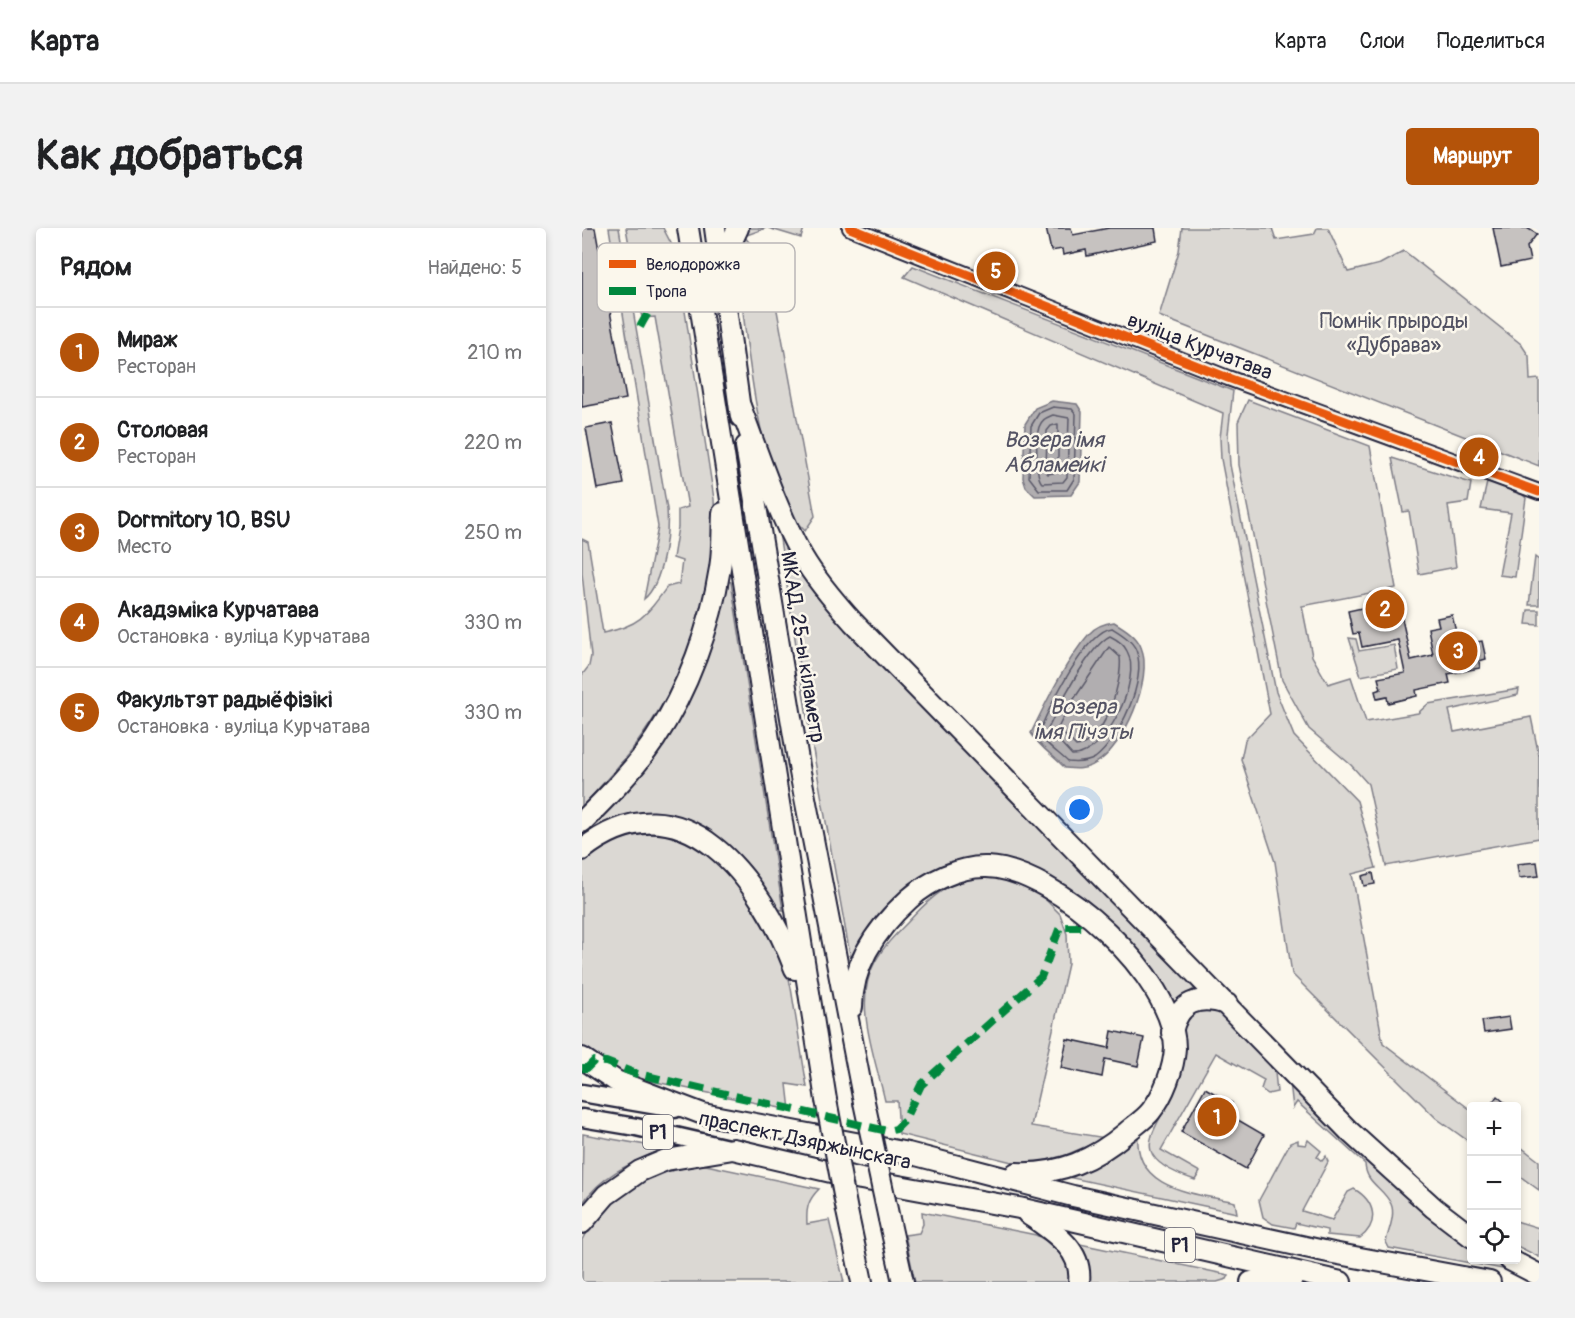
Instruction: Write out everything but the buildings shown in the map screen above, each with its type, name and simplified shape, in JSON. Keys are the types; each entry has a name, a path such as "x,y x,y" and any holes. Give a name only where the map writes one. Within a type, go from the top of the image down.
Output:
{"highway":[{"path":"688,228 690,243"},
{"name":"МКАД, 25-ы кіламетр","path":"715,228 717,243"},
{"path":"731,243 738,228"},
{"path":"701,312 809,1007 860,1276"},
{"name":"МКАД, 25-ы кіламетр","path":"727,312 740,406 800,772 864,1102 903,1282"},
{"path":"740,406 787,524 802,556 824,589 953,726 1350,1132 1434,1208 1467,1233"},
{"path":"582,822 654,740 689,671 710,609 720,568 726,475"},
{"path":"582,850 611,831 647,823 666,824 701,836 734,864 770,913 787,948 809,1007"},
{"path":"852,1039 854,982 864,954 885,923 926,886 961,870 986,867 1015,871 1033,878 1086,914 1122,948 1147,977 1164,1009 1175,1048 1169,1077 1151,1112 1113,1144 1092,1158 1055,1172 986,1173"},
{"path":"1172,1033 1178,1014 1199,999 1209,998 1227,1004"},
{"path":"582,1058 616,1081 703,1114"},
{"name":"праспект Дзяржынскага","path":"703,1114 908,1153 986,1173"},
{"path":"582,1224 606,1195 640,1171 666,1160 733,1149"},
{"name":"праспект Дзяржынскага","path":"733,1149 861,1179 1019,1208"},
{"name":"Р1","path":"986,1173 1073,1196 1333,1252 1490,1282"},
{"path":"1019,1208 1061,1237 1076,1260 1078,1282"},
{"name":"Р1","path":"1019,1208 1341,1282"},
{"path":"1518,1264 1539,1275"},
{"path":"1251,1282 1291,1282"}],"main road":[{"name":"праспект Дзяржынскага","path":"582,1094 703,1114"},
{"name":"праспект Дзяржынскага","path":"582,1118 636,1127 733,1149"}],"street":[{"name":"вуліца Курчатава","path":"850,228 1228,378 1539,492"}],"green space":[{"path":"609,228 619,228 622,243 611,243"},
{"path":"626,228 663,228 671,243 629,243"},
{"path":"743,228 766,228 744,236 750,243 739,243"},
{"path":"768,228 804,228 801,238"},
{"name":"Помнік прыроды «Дубрава»","path":"1182,228 1272,228 1276,240 1314,234 1317,228 1328,228 1348,272 1380,264 1404,251 1521,344 1529,356 1530,380 1539,379 1539,466 1159,316 1179,251"},
{"path":"913,266 1233,391 1228,434 1230,465 1276,692 1294,736 1357,801 1376,868 1352,874 1383,1043 1467,1107 1467,1140 1436,1118 1292,974 1275,862 1241,759 1245,740 1270,714 1221,459 1220,438 1223,413 904,277"},
{"path":"623,312 633,312 667,509 666,544 660,570 651,592 644,599 658,527"},
{"path":"641,312 685,312 714,499 711,561 698,622 688,651 661,707 622,762 582,807 582,675 589,666 591,656 582,573 582,539 588,542 603,633 634,623 647,612 667,587 679,584 682,561 673,558 678,510 688,507 655,317 642,318"},
{"path":"743,312 777,312 815,516 805,531 788,508 774,476 763,440"},
{"path":"1248,400 1370,446 1396,588 1302,606 1312,656 1328,684 1351,677 1366,722 1418,713 1428,704 1519,689 1518,695 1449,710 1454,732 1531,717 1539,756 1539,838 1386,866 1368,784 1351,765 1309,729 1282,680 1239,465 1238,422"},
{"path":"1392,458 1471,483 1468,502 1448,505 1456,567 1419,574 1409,511 1403,512"},
{"path":"1488,478 1517,489 1526,498 1515,577 1499,575 1511,513 1481,509"},
{"path":"778,526 1196,987 1172,1007 1068,891 947,868 852,966 806,711"},
{"path":"1535,557 1539,560 1539,605 1529,605"},
{"path":"726,581 731,582 783,910 777,909 754,872 738,854 709,831 675,816 657,813 639,814 621,819 582,843 582,829 644,758"},
{"path":"1528,610 1539,610 1539,625 1526,624"},
{"path":"1349,638 1356,639 1359,651 1394,645 1398,669 1361,676"},
{"path":"669,831 717,857 759,907 784,959 807,1087 787,1084 790,1110 632,1077 620,1073 582,1050 582,857 617,835"},
{"path":"969,877 1002,877 1036,890 1060,914 1067,934 1068,964 1031,1126 1106,1138 1066,1155 1039,1162 1016,1163 899,1134 897,1101 885,1101 868,1031 866,995 868,978 882,951 921,909 943,890"},
{"path":"1213,1008 1274,1063 1277,1092 1268,1094 1261,1089 1264,1080 1216,1053 1161,1150 1200,1172 1195,1180 1171,1170 1157,1160 1151,1150 1151,1139 1175,1082 1178,1043 1182,1026 1192,1011"},
{"path":"1290,1082 1467,1241 1467,1262 1389,1248 1386,1242 1393,1213 1391,1204 1368,1176 1365,1164 1297,1102 1293,1108"},
{"path":"1138,1133 1139,1152 1145,1167 1155,1178 1185,1191 1235,1202 1237,1213 1072,1178"},
{"path":"583,1134 657,1147 657,1152 606,1179 582,1204"},
{"path":"1298,1140 1298,1144 1306,1145 1308,1140 1321,1151 1317,1157 1322,1161 1326,1156 1328,1162 1302,1211 1332,1220 1348,1192 1354,1189 1367,1200 1372,1212 1370,1226 1360,1238 1327,1235 1327,1230 1296,1223 1294,1228 1273,1224 1263,1217 1259,1200 1290,1143"},
{"path":"1521,1147 1539,1161 1539,1190 1521,1177"},
{"path":"701,1164 819,1189 808,1205 807,1224 829,1220 844,1282 582,1282 582,1240 592,1221 604,1208 640,1178"},
{"path":"922,1212 1036,1235 1061,1255 1065,1254 1071,1264 1072,1282 915,1282 905,1235 919,1233 923,1224"},
{"path":"1521,1223 1539,1228 1539,1257 1521,1248"},
{"path":"1080,1244 1229,1275 1227,1279 1217,1282 1087,1282 1078,1246"},
{"path":"1476,1264 1506,1264 1510,1266 1508,1270"}],"water":[{"name":"Возера імя Абламейкі","path":"1052,401 1077,404 1082,412 1080,482 1071,495 1035,496 1026,487 1023,478 1025,424 1035,408"},
{"name":"Возера імя Пічэты","path":"1114,622 1139,643 1144,660 1140,693 1134,711 1107,755 1088,767 1065,768 1031,733 1057,681 1081,644 1095,629"}],"marked path":[{"path":"640,327 649,312"},
{"path":"582,1068 587,1068 594,1061 606,1062 634,1073 887,1131 896,1129 904,1121 921,1085 1041,977 1060,927 1082,927"}],"cycle path":[{"path":"850,228 1228,378 1539,492"}],"place":[{"name":"Факультэт радыёфізікі","path":"996,271"},
{"name":"Акадэміка Курчатава","path":"1479,457"},
{"name":"Столовая","path":"1385,609"},
{"name":"Dormitory 10, BSU","path":"1458,651"},
{"name":"Мираж","path":"1217,1117"}]}
